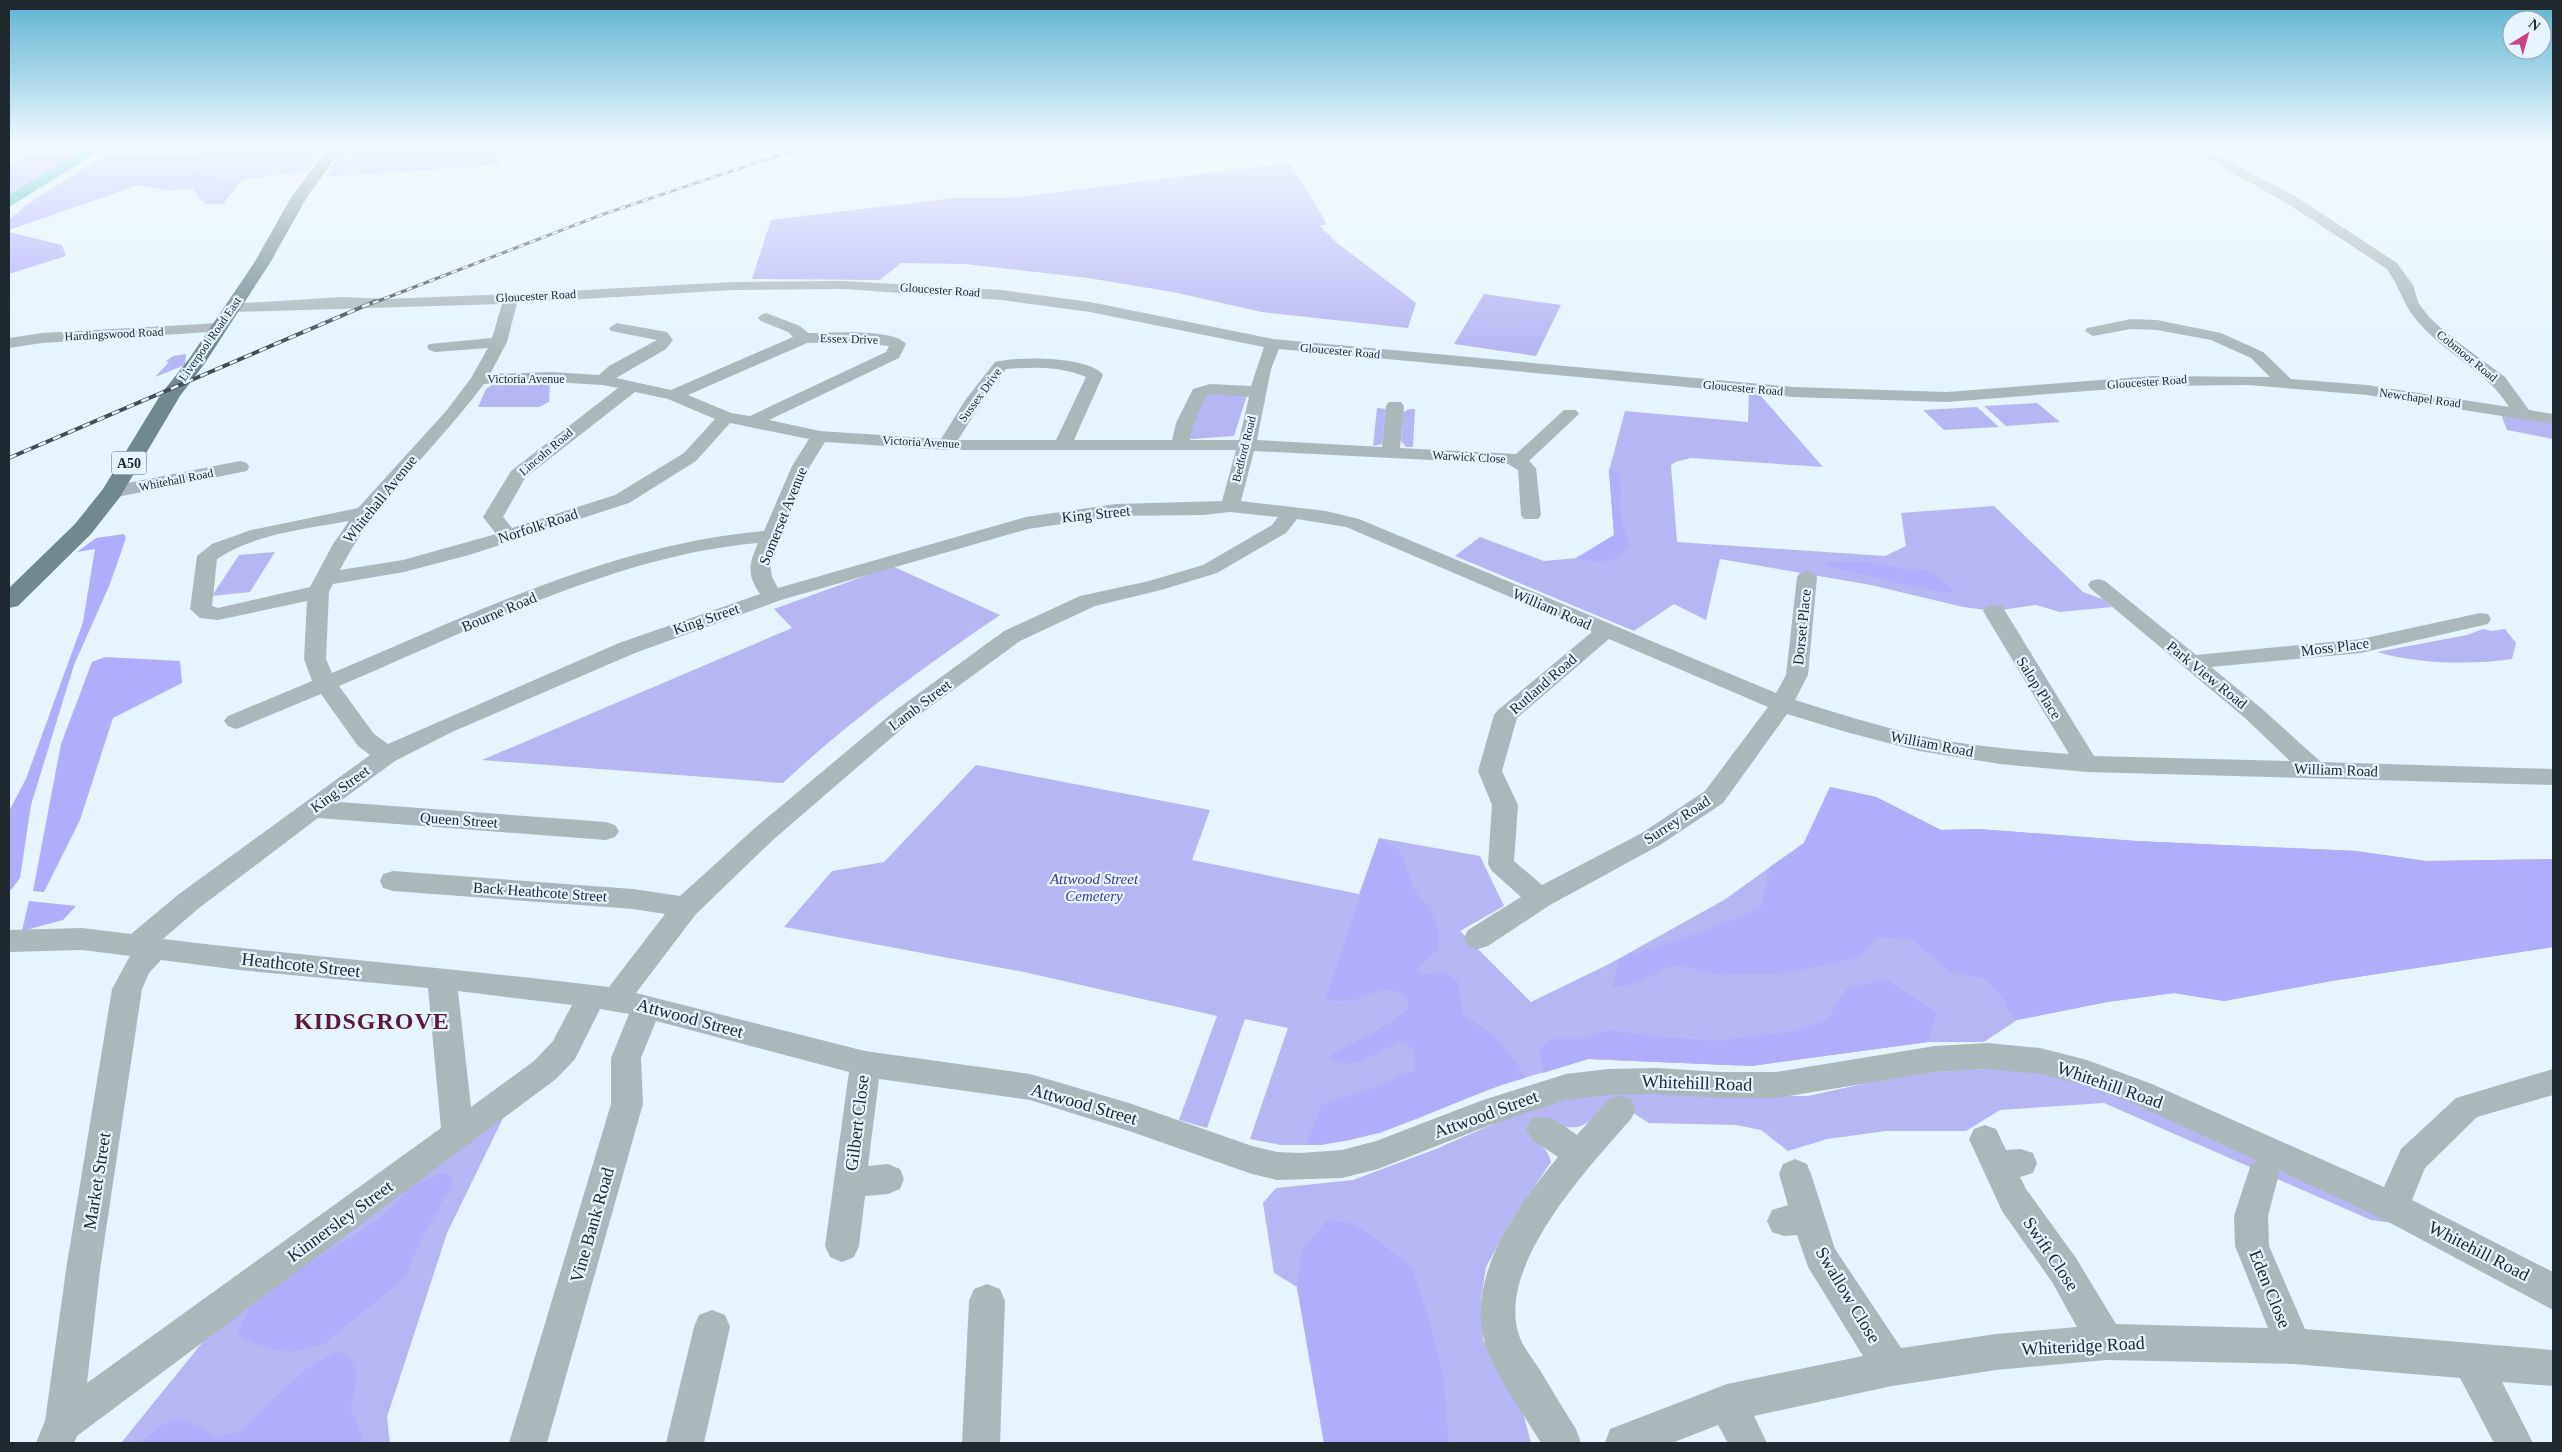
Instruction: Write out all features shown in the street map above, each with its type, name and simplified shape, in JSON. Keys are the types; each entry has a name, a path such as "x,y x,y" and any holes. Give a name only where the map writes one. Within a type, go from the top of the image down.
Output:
{"main road":[{"name":"Liverpool Road East","path":"9,601 82,529 112,492 171,394 196,362 233,307 262,263 289,215"}],"street":[{"name":"Cobmoor Road","path":"2313,215 2392,266 2406,285 2412,305 2425,321 2445,340 2499,380 2523,415"},
{"name":"Gloucester Road","path":"233,307 511,299 733,286 843,285 916,288 1002,295 1090,306 1273,344 1754,389 1869,396 1947,398 2172,380 2285,382"},
{"name":"Whitehall Avenue","path":"386,756 366,740 325,684 315,659 320,586 364,513 453,414 479,379 499,342 511,299"},
{"path":"766,318 794,329 804,338"},
{"path":"2090,331 2131,324 2157,324 2215,336 2257,355 2285,382"},
{"name":"Hardingswood Road","path":"9,342 42,338 219,328"},
{"path":"603,380 615,370 660,346 665,340 661,335 617,328"},
{"name":"Essex Drive","path":"673,395 804,338 843,337 892,341 898,344 893,355 872,379 857,381 843,378 752,422"},
{"path":"435,347 499,342"},
{"name":"Bedford Road","path":"1230,506 1247,445 1258,392 1273,344"},
{"name":"Sussex Drive","path":"946,445 972,404 1001,365 1032,362 1083,369 1095,375 1062,446"},
{"name":"Victoria Avenue","path":"479,379 552,377 603,380 633,385 673,395 726,417 820,436 946,445 1247,445"},
{"name":"Newchapel Road","path":"2285,382 2412,396 2553,420"},
{"name":"Lincoln Road","path":"508,536 493,517 518,475 633,385"},
{"path":"1179,446 1185,424 1199,393 1210,390 1258,392"},
{"path":"1390,453 1395,406"},
{"path":"1518,461 1570,414"},
{"name":"Norfolk Road","path":"364,513 337,517 233,542 214,550 208,556 201,609 208,613 230,612 320,586 462,551 622,499 690,457 726,417"},
{"name":"Somerset Avenue","path":"774,596 766,589 760,576 760,563 801,466 820,436"},
{"name":"Warwick Close","path":"1247,445 1505,458 1518,461 1527,468 1531,515"},
{"name":"Whitehall Road","path":"112,492 240,467"},
{"name":"King Street","path":"145,947 189,901 386,756 444,727 627,648 774,596 1026,522 1116,510 1204,509 1230,506 1352,524"},
{"name":"Lamb Street","path":"619,1000 643,960 686,907 765,833 904,715 1012,636 1059,612 1088,601 1154,586 1210,569 1280,529 1291,514"},
{"name":"William Road","path":"1352,524 1606,632 1782,704 1854,727 1919,743 2000,756 2087,764 2553,777"},
{"name":"Bourne Road","path":"226,726 530,598 615,568 717,542 772,536"},
{"name":"Dorset Place","path":"1782,704 1797,674 1808,577"},
{"name":"Park View Road","path":"2098,585 2253,713 2313,769"},
{"name":"Salop Place","path":"1994,610 2087,764"},
{"name":"Moss Place","path":"2189,662 2361,646 2480,619"},
{"name":"Rutland Road","path":"1540,898 1501,864 1505,805 1490,770 1506,715 1606,632"},
{"name":"Surrey Road","path":"1478,938 1540,898 1651,839 1714,796 1782,704"},
{"name":"Queen Street","path":"312,809 606,831"},
{"name":"Back Heathcote Street","path":"393,881 633,900 686,907"},
{"name":"Heathcote Street","path":"18,940 82,939 442,978 619,1000"},
{"name":"Market Street","path":"60,1433 83,1270 127,989 145,947"},
{"path":"442,978 458,1135"},
{"name":"Attwood Street","path":"619,1000 865,1064 1030,1087 1129,1117 1252,1160 1276,1166 1300,1167 1342,1164 1378,1155 1483,1114 1566,1087"},
{"name":"Kinnersley Street","path":"60,1433 545,1070 619,1000"},
{"name":"Vine Bank Road","path":"528,1443 627,1104 626,1058 619,1000"},
{"name":"Whitehill Road","path":"1566,1087 1608,1082 1657,1081 1720,1085 1776,1085 1935,1059 1988,1056 2040,1061 2087,1073 2141,1093 2393,1207 2545,1286 2553,1293"},
{"name":"Gilbert Close","path":"842,1246 865,1064"},
{"path":"2393,1207 2412,1159 2467,1107 2553,1082"},
{"path":"1562,1443 1502,1342 1497,1315 1506,1270 1520,1237 1539,1207 1580,1154 1620,1109"},
{"path":"1542,1129 1580,1154"},
{"name":"Swift Close","path":"2001,1156 2014,1200 2064,1270 2106,1342"},
{"name":"Swallow Close","path":"1795,1174 1796,1220 1892,1368"},
{"name":"Eden Close","path":"2263,1174 2250,1216 2252,1246 2294,1346"},
{"name":"Gilbert Close","path":"850,1183 888,1179"},
{"path":"981,1443 987,1301"},
{"path":"685,1443 712,1327"},
{"name":"Whiteridge Road","path":"1624,1443 1727,1403 1892,1368 1996,1352 2106,1342 2294,1346 2553,1368"},
{"path":"2470,1360 2514,1443"},
{"path":"1727,1403 1748,1443"}],"green space":[{"path":"815,215 1321,215 1327,224 1320,226 1336,242 1416,303 1408,328 1262,312 1173,292 1088,278 965,264 901,263 880,280 752,279 771,220"},
{"path":"1484,294 1561,305 1536,356 1454,344"},
{"path":"186,354 185,365 155,377 169,362 166,361 173,356"},
{"path":"550,382 549,402 539,407 478,407 486,389 492,385"},
{"path":"1749,389 1754,389 1761,396 1823,467 1691,458 1675,462 1671,465 1677,542 1885,556 1906,546 1901,513 1994,506 2083,592 2105,600 2112,607 2060,612 2036,605 1994,611 1963,607 1871,585 1720,559 1706,620 1674,604 1634,631 1455,556 1480,537 1544,561 1577,558 1614,535 1609,471 1625,411 1748,422"},
{"path":"1206,393 1247,395 1234,436 1188,438 1202,396"},
{"path":"2037,403 2060,422 2006,426 1984,406"},
{"path":"1977,407 1999,427 1944,430 1923,410"},
{"path":"1377,408 1386,409 1382,444 1373,446"},
{"path":"1415,409 1413,447 1406,447 1401,441 1403,412"},
{"path":"2501,414 2553,423 2553,439 2507,430"},
{"path":"275,552 250,592 212,596 239,555"},
{"path":"892,566 1000,615 888,695 834,737 783,783 482,760 792,628 774,609"},
{"path":"2483,629 2492,631 2505,629 2516,643 2512,659 2462,663 2409,659 2377,652 2467,635"},
{"name":"Attwood Street Cemetery","path":"976,765 1210,810 1192,860 1359,894 1379,838 1480,856 1504,906 1460,931 1531,1002 1611,963 1724,900 1804,843 1830,787 1876,797 1941,830 1978,829 2136,841 2356,851 2426,861 2553,859 2553,947 2331,981 2224,1001 2174,993 2107,1002 2017,1020 1984,1042 1928,1042 1751,1066 1588,1059 1500,1085 1380,1133 1322,1145 1281,1145 1250,1139 1288,1028 1245,1019 1207,1128 1179,1120 1217,1016 1024,972 784,927 832,871 884,862"},
{"path":"2006,1068 2049,1074 2099,1086 2401,1224 2371,1220 2104,1103 2000,1110 1966,1131 1886,1131 1827,1139 1788,1151 1761,1130 1736,1125 1649,1123 1611,1099 1595,1116 1580,1126 1563,1127 1541,1117 1528,1134 1545,1149 1551,1162 1511,1221 1486,1267 1481,1300 1483,1340 1523,1413 1531,1443 1324,1443 1297,1287 1274,1273 1263,1203 1276,1188 1353,1180 1436,1149 1500,1121 1558,1099 1612,1089 1706,1095 1808,1096 1913,1073"},
{"path":"508,1108 447,1233 387,1417 390,1443 121,1443 219,1322"}],"shaded area":[{"path":"15,215 53,215 9,230 9,220"},
{"path":"9,232 62,245 66,256 9,274"},
{"path":"1609,469 1619,474 1621,492 1619,508 1629,547 1611,560 1599,562 1576,558 1614,535"},
{"path":"124,534 126,538 110,584 74,665 31,805 20,878 11,890 9,888 9,811 26,779 83,622 95,549 77,552 96,538"},
{"path":"1825,562 1866,562 1906,569 1922,569 1934,573 1957,594 1934,591 1829,567"},
{"path":"105,657 180,661 182,683 113,718 80,820 44,892 33,891 61,744 92,662"},
{"path":"1830,787 1876,797 1941,830 1978,829 2136,841 2356,851 2426,861 2553,859 2553,947 2331,981 2224,1001 2174,993 2107,1002 2017,1020 2010,1013 2004,1000 1986,979 1950,972 1912,940 1877,937 1861,956 1785,973 1719,975 1675,965 1631,985 1612,987 1619,959 1698,933 1761,908 1770,867 1804,843"},
{"path":"1379,838 1399,850 1416,892 1429,907 1438,928 1439,948 1416,970 1424,974 1444,972 1458,981 1463,1015 1492,1035 1506,1049 1525,1078 1390,1129 1335,1143 1306,1145 1322,1104 1375,1087 1415,1070 1414,1050 1403,1041 1358,1062 1342,1064 1328,1057 1388,1024 1408,1009 1407,994 1382,989 1353,1001 1325,1000"},
{"path":"29,901 76,906 63,920 22,931"},
{"path":"1886,979 1937,1013 1928,1042 1751,1066 1588,1059 1543,1073 1540,1048 1552,1039 1584,1039 1607,1030 1717,1041 1795,1031 1827,1020 1847,988"},
{"path":"443,1173 452,1175 452,1185 418,1246 406,1277 324,1344 293,1352 269,1349 237,1335 248,1309 300,1269 376,1221 414,1185"},
{"path":"1327,1220 1350,1223 1364,1230 1412,1267 1430,1322 1443,1375 1449,1443 1324,1443 1297,1287 1302,1250"},
{"path":"336,1352 349,1355 357,1374 351,1408 365,1443 139,1443 169,1422 176,1420 192,1423 215,1436 241,1432 268,1403 310,1366"}],"railway":[{"path":"373,303 602,215"},
{"path":"9,458 376,301"}],"district":[{"name":"KIDSGROVE","path":"372,1021"}]}
